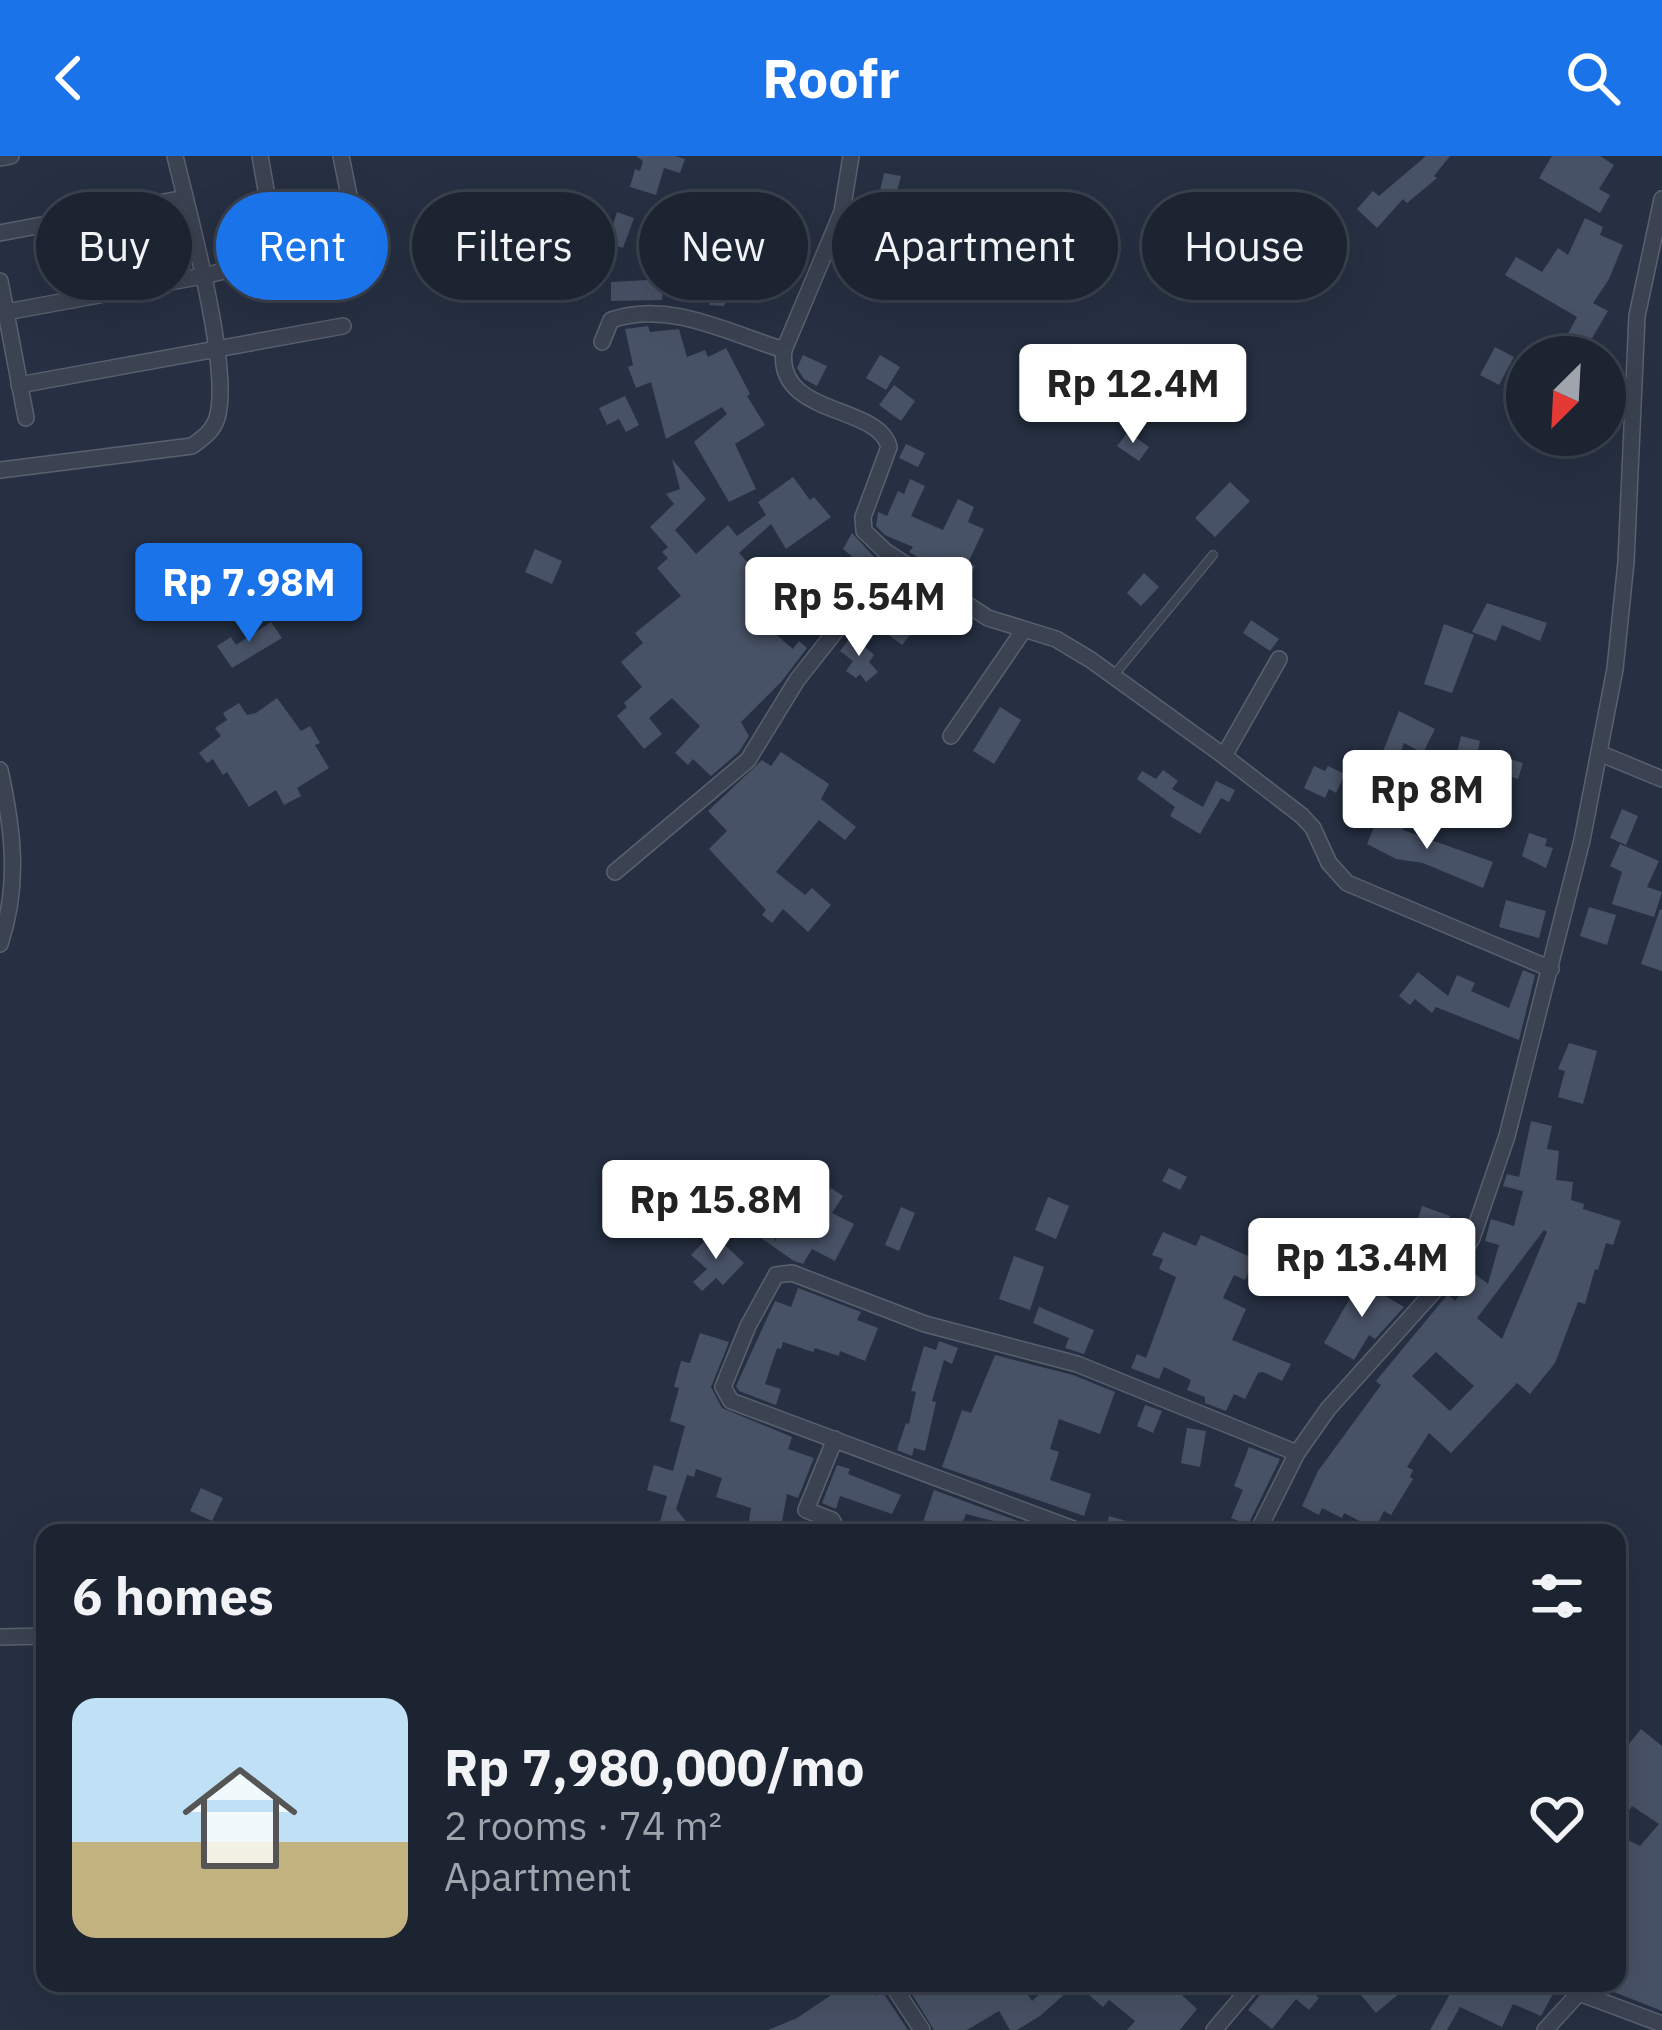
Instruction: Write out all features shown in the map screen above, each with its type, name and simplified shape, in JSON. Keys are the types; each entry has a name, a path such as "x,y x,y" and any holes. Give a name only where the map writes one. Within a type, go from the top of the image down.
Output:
{"street":[{"path":"0,158 11,156"},
{"path":"175,156 184,192"},
{"path":"260,156 266,192"},
{"path":"341,156 348,192"},
{"path":"851,156 842,212 781,367 789,383 830,410 888,438 890,447 862,524 864,531 894,557 988,618 1056,640 1114,676 1224,756 1302,816 1329,863 1347,883 1551,969"},
{"path":"1262,1524 1298,1453 1340,1395 1442,1285 1463,1255 1507,1136 1551,969 1599,753 1623,601 1639,294 1662,199"},
{"path":"0,233 36,226"},
{"path":"0,470 192,446 206,436 219,413 215,348 192,230"},
{"path":"6,312 216,272"},
{"path":"0,281 26,418"},
{"path":"602,341 611,320 658,314 691,317 784,350"},
{"path":"20,385 343,326"},
{"path":"615,872 748,760 796,680 894,557"},
{"path":"951,736 1023,631"},
{"path":"1224,756 1279,658"},
{"path":"1599,753 1662,779"},
{"path":"0,770 14,860 12,895 0,944"},
{"path":"1060,1524 724,1395 742,1340 780,1272 925,1324 1077,1364 1298,1453"},
{"path":"835,1438 806,1510 837,1524"},
{"path":"0,1636 36,1636"},
{"path":"898,1992 922,2030"},
{"path":"1214,2030 1246,1992"},
{"path":"1545,2030 1579,1993 1662,2024"}],"lane":[{"path":"1114,676 1213,555"}],"building":[{"path":"636,156 685,159 680,173 664,168 657,192 630,187 643,161"},
{"path":"1426,156 1450,156 1434,176 1437,178 1407,203 1403,199 1377,228 1357,209 1373,191 1379,196"},
{"path":"1552,156 1600,156 1614,165 1599,189 1610,195 1600,213 1539,178"},
{"path":"884,173 901,176 897,192 880,192"},
{"path":"617,212 634,218 623,248 615,246"},
{"path":"1585,218 1603,227 1600,235 1623,245 1593,303 1608,311 1593,336 1567,336 1577,317 1505,275 1516,257 1542,272 1558,248 1568,255"},
{"path":"639,280 639,300 662,300 611,301 615,300 615,282"},
{"path":"648,326 650,332 679,329 687,357 705,350 708,357 726,348 765,425 735,444 756,489 729,502 694,442 727,414 722,407 666,439 651,382 636,388 628,367 633,365 625,329"},
{"path":"1495,347 1506,353 1506,372 1499,385 1480,375"},
{"path":"803,355 827,366 817,386 797,368"},
{"path":"880,355 900,367 886,390 866,378"},
{"path":"894,385 915,401 901,421 879,405"},
{"path":"625,396 639,425 626,432 619,419 607,425 599,408"},
{"path":"1128,432 1149,447 1139,461 1117,446"},
{"path":"906,444 925,453 918,467 899,458"},
{"path":"672,459 706,499 675,530 696,554 728,525 737,536 766,515 758,502 793,477 831,517 786,549 771,524 739,553 761,577 782,561 789,569 753,601 778,625 772,631 793,649 799,641 807,648 741,722 749,736 739,752 711,776 693,759 688,765 675,753 700,726 672,698 649,718 662,734 644,749 617,716 642,687 621,662 643,643 635,633 681,596 657,568 668,558 662,552 668,547 650,527 674,504 666,494 680,489"},
{"path":"910,479 925,486 911,516 943,530 958,499 974,507 968,522 984,529 968,563 975,566 966,585 909,552 913,547 876,526 878,512 887,516 898,491 904,494"},
{"path":"1230,482 1250,501 1215,537 1195,518"},
{"path":"852,533 877,560 862,578 855,572 861,564 843,549"},
{"path":"535,549 562,561 552,584 525,572"},
{"path":"897,573 918,587 914,592 932,606 902,645 868,619"},
{"path":"1144,573 1159,587 1141,606 1127,593"},
{"path":"809,574 817,585 801,601 790,589"},
{"path":"1487,603 1547,623 1540,641 1502,625 1496,641 1472,632"},
{"path":"1251,620 1279,639 1270,651 1243,633"},
{"path":"271,622 282,638 232,668 217,646 231,637 236,645"},
{"path":"1444,624 1474,635 1452,693 1424,684"},
{"path":"852,635 874,655 869,662 878,672 866,682 860,674 856,678 846,671 853,661 840,651"},
{"path":"277,698 301,731 310,726 329,768 297,788 301,796 284,805 276,790 249,807 227,772 223,775 213,759 207,763 199,753 221,736 215,728 227,720 223,713 239,703 247,715 256,713"},
{"path":"1000,707 1021,720 994,764 973,751"},
{"path":"1399,711 1435,729 1423,753 1404,743 1391,780 1374,774"},
{"path":"1461,736 1480,741 1478,750 1523,763 1518,779 1509,776 1503,801 1484,797 1489,774 1454,765"},
{"path":"781,752 829,784 821,799 856,827 845,840 819,820 776,872 805,895 812,888 831,905 808,932 783,909 772,923 762,915 766,910 709,849 727,831 708,811 762,760 771,766"},
{"path":"1314,766 1345,774 1336,793 1329,789 1325,798 1304,788"},
{"path":"1163,770 1178,781 1172,789 1203,807 1216,781 1235,790 1229,802 1221,798 1200,834 1170,816 1175,807 1137,779 1142,771 1156,779"},
{"path":"1622,809 1638,816 1626,845 1610,838"},
{"path":"1380,813 1405,824 1403,830 1493,862 1483,888 1423,863 1396,859 1367,844"},
{"path":"1529,833 1547,839 1545,846 1553,848 1546,868 1522,856"},
{"path":"1620,844 1659,861 1647,887 1662,892 1654,917 1612,904 1622,872 1610,866"},
{"path":"1506,900 1546,911 1539,938 1499,927"},
{"path":"1589,907 1616,915 1607,945 1580,936"},
{"path":"1662,910 1662,971 1641,964"},
{"path":"1523,970 1535,975 1519,1040 1436,1007 1432,1013 1415,999 1410,1005 1399,996 1418,972 1448,996 1457,975 1475,983 1471,991 1509,1008"},
{"path":"1569,1043 1597,1051 1583,1104 1558,1097 1565,1071 1558,1069"},
{"path":"1531,1121 1552,1126 1547,1149 1559,1151 1556,1180 1573,1182 1571,1200 1584,1204 1583,1209 1621,1221 1613,1245 1606,1243 1585,1304 1578,1302 1555,1363 1530,1394 1517,1383 1451,1453 1429,1433 1407,1467 1413,1470 1413,1479 1391,1515 1384,1511 1378,1524 1365,1524 1344,1513 1342,1518 1322,1508 1319,1515 1302,1506 1318,1471 1381,1385 1376,1381 1448,1294 1455,1301 1475,1274 1488,1284 1499,1245 1485,1241 1491,1219 1514,1226 1523,1191 1503,1186 1507,1174 1519,1177","holes":["1547,1232 1502,1339 1477,1318","1436,1352 1474,1386 1450,1411 1412,1376"]},
{"path":"778,1162 792,1166 774,1242 808,1191 822,1201 831,1188 843,1196 832,1213 854,1224 835,1261 812,1249 803,1264 794,1261 741,1224 759,1195 768,1201"},
{"path":"1169,1168 1187,1177 1180,1190 1162,1181"},
{"path":"1048,1197 1069,1206 1056,1239 1035,1230"},
{"path":"1422,1206 1450,1216 1431,1268 1397,1256"},
{"path":"901,1207 915,1213 899,1251 885,1245"},
{"path":"1163,1232 1196,1246 1201,1235 1255,1259 1245,1280 1234,1275 1223,1298 1246,1309 1232,1340 1291,1364 1282,1381 1258,1373 1245,1399 1234,1394 1226,1411 1205,1403 1205,1397 1187,1390 1191,1380 1164,1367 1159,1379 1131,1368 1137,1354 1146,1358 1176,1277 1159,1269 1163,1259 1152,1255"},
{"path":"712,1233 744,1263 723,1285 716,1278 702,1291 693,1282 707,1269 691,1255"},
{"path":"1014,1256 1044,1267 1030,1310 999,1299"},
{"path":"1360,1281 1404,1307 1375,1339 1369,1335 1354,1360 1324,1343"},
{"path":"798,1288 861,1312 857,1320 878,1328 865,1361 840,1351 839,1356 815,1348 813,1352 783,1342 765,1384 781,1389 776,1405 736,1386 775,1301 791,1307"},
{"path":"1039,1307 1094,1330 1084,1354 1065,1348 1069,1338 1033,1323"},
{"path":"700,1333 729,1342 711,1387 722,1408 792,1437 788,1449 814,1458 798,1498 787,1494 782,1524 748,1524 751,1508 716,1497 722,1478 696,1469 694,1477 687,1475 676,1509 688,1524 659,1524 667,1496 647,1490 654,1465 673,1471 685,1426 670,1421 679,1388 674,1387 681,1361 690,1363"},
{"path":"939,1341 958,1348 952,1364 944,1360 925,1451 914,1448 912,1456 897,1450 909,1424 916,1392 911,1391 924,1346 936,1350"},
{"path":"995,1355 1073,1375 1115,1392 1100,1434 1059,1419 1050,1449 1059,1452 1050,1480 1091,1494 1084,1516 942,1467 962,1410 971,1413"},
{"path":"1145,1405 1162,1411 1153,1433 1137,1426"},
{"path":"1187,1428 1206,1431 1200,1467 1181,1463"},
{"path":"1249,1447 1280,1459 1248,1524 1231,1518 1243,1490 1234,1486"},
{"path":"837,1465 901,1495 892,1514 840,1496 836,1509 822,1503"},
{"path":"201,1488 223,1498 212,1521 190,1511"},
{"path":"934,1490 1026,1524 993,1524 966,1514 962,1524 922,1524"},
{"path":"1109,1516 1137,1524 1107,1524"},
{"path":"1641,1729 1662,1746 1662,2011 1614,1992 1626,1992 1626,1839 1640,1846 1659,1824 1632,1806 1626,1815 1628,1745"},
{"path":"836,1992 873,1992 875,1996 883,1992 908,2030 768,2030 797,2018"},
{"path":"911,1992 1026,1992 1032,2001 1042,1992 1067,1992 1017,2030 1010,2030 999,2011 967,2030 934,2030"},
{"path":"1085,1992 1179,1992 1197,2009 1180,2030 1127,2030 1135,2021 1109,2000 1103,2007"},
{"path":"1262,1992 1312,1992 1319,1998 1309,2010 1296,1999 1272,2029 1248,2010"},
{"path":"1358,1992 1401,1992 1376,2013"},
{"path":"1451,1992 1554,1992 1541,2016 1513,2004 1502,2027 1460,2007 1447,2030 1430,2030"}]}
